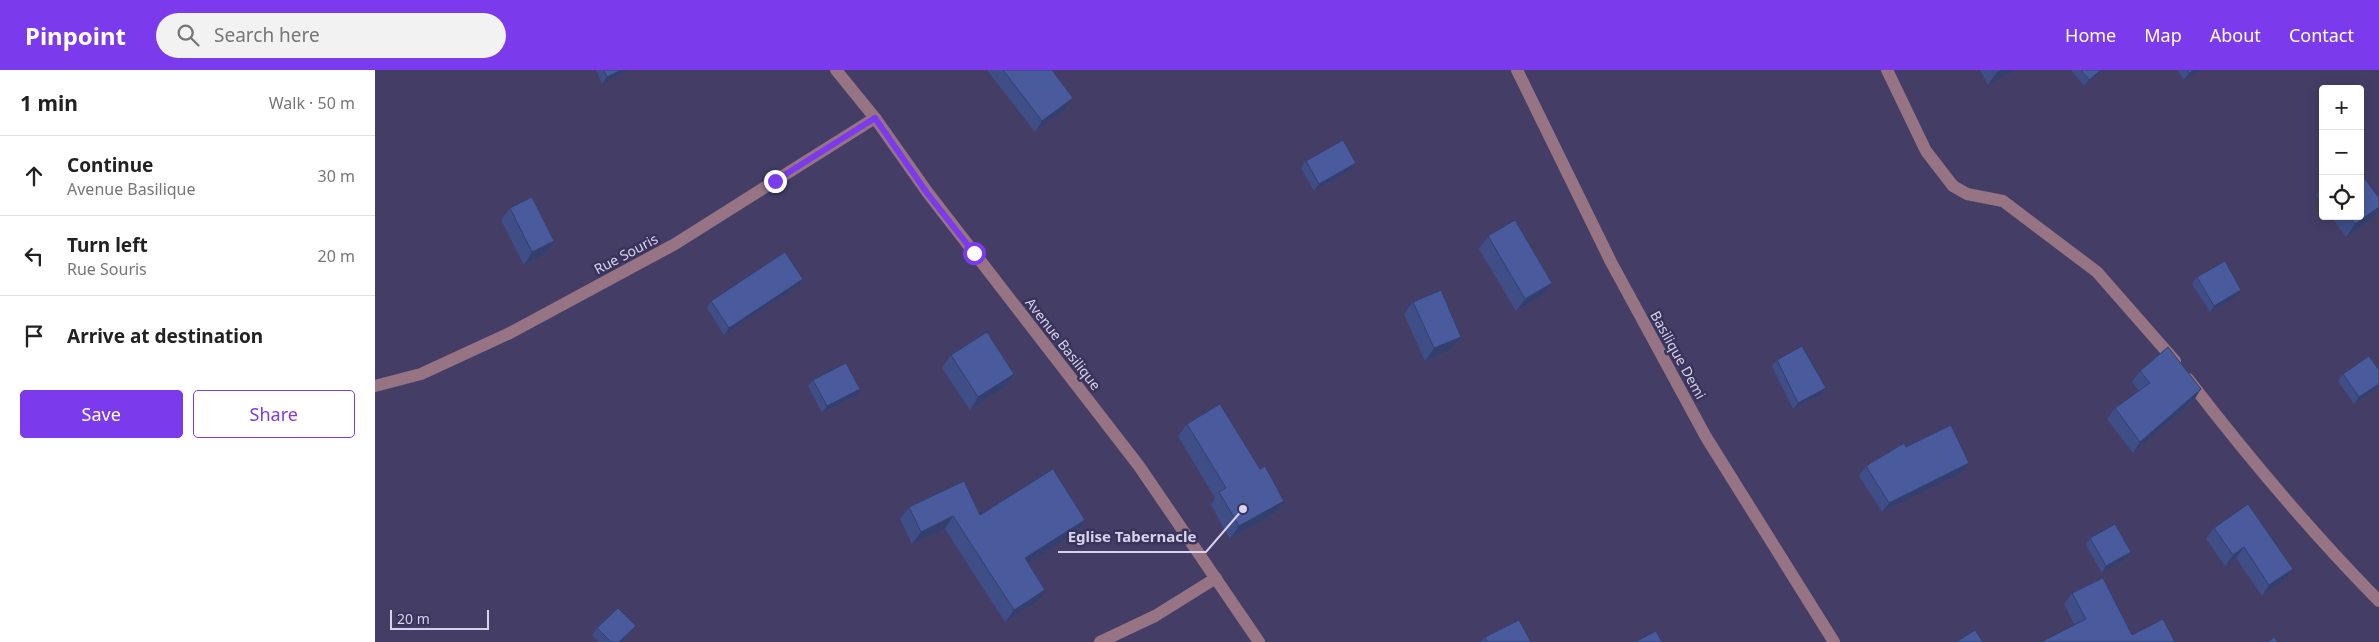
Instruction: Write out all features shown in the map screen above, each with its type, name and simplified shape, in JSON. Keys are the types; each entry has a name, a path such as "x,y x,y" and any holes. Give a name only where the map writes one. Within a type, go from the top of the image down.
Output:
{"street":[{"name":"Avenue Basilique","path":"836,70 875,118 927,193 1139,466 1259,642"},
{"name":"Basilique Demi","path":"1517,70 1611,262 1706,437 1834,642"},
{"path":"1887,70 1926,151 1953,186 1967,194 2003,201 2097,272 2158,340 2245,453 2324,545 2379,601"},
{"name":"Rue Souris","path":"375,386 421,374 510,333 675,244 875,118"},
{"path":"1100,642 1155,616 1216,578"}],"building":[{"path":"604,70 621,70 607,77"},
{"path":"1003,70 1052,70 1073,98 1042,121"},
{"path":"2081,70 2101,70 2089,80"},
{"path":"1343,140 1356,163 1319,184 1306,161"},
{"path":"2364,177 2379,198 2379,207 2364,218"},
{"path":"532,197 554,241 532,252 510,208"},
{"path":"1515,220 1552,283 1525,299 1488,236"},
{"path":"2352,220 2361,220 2355,224"},
{"path":"785,252 803,279 729,328 711,301"},
{"path":"2225,261 2241,290 2214,306 2197,277"},
{"path":"1441,290 1461,337 1434,348 1413,302"},
{"path":"987,332 1014,374 978,397 951,355"},
{"path":"1802,346 1826,388 1798,403 1777,360"},
{"path":"2168,347 2201,389 2140,442 2115,408 2150,383 2140,371"},
{"path":"2369,356 2379,370 2379,384 2359,397 2343,374"},
{"path":"846,363 860,389 827,406 813,380"},
{"path":"1220,404 1260,469 1265,466 1284,501 1239,526 1219,492 1226,488 1187,424"},
{"path":"1951,425 1969,463 1889,503 1866,466 1904,443 1906,447"},
{"path":"1053,469 1085,520 1025,558 1045,590 1014,610 953,516 921,532 909,507 964,481 980,515"},
{"path":"2248,504 2293,569 2269,585 2244,547 2233,555 2214,528"},
{"path":"2115,524 2131,552 2106,566 2090,538"},
{"path":"2103,578 2132,635 2163,619 2175,642 2041,642 2086,619 2072,593"},
{"path":"618,608 636,626 619,642 611,642 597,628"},
{"path":"1519,620 1531,642 1487,642 1485,637"},
{"path":"1975,630 1983,642 1956,642"},
{"path":"1656,631 1662,642 1635,642"},
{"path":"2274,637 2278,642 2268,642"}],"place":[{"name":"Eglise Tabernacle","path":"1243,509"}],"route":[{"path":"775,181 875,118 927,193 974,253"}]}
